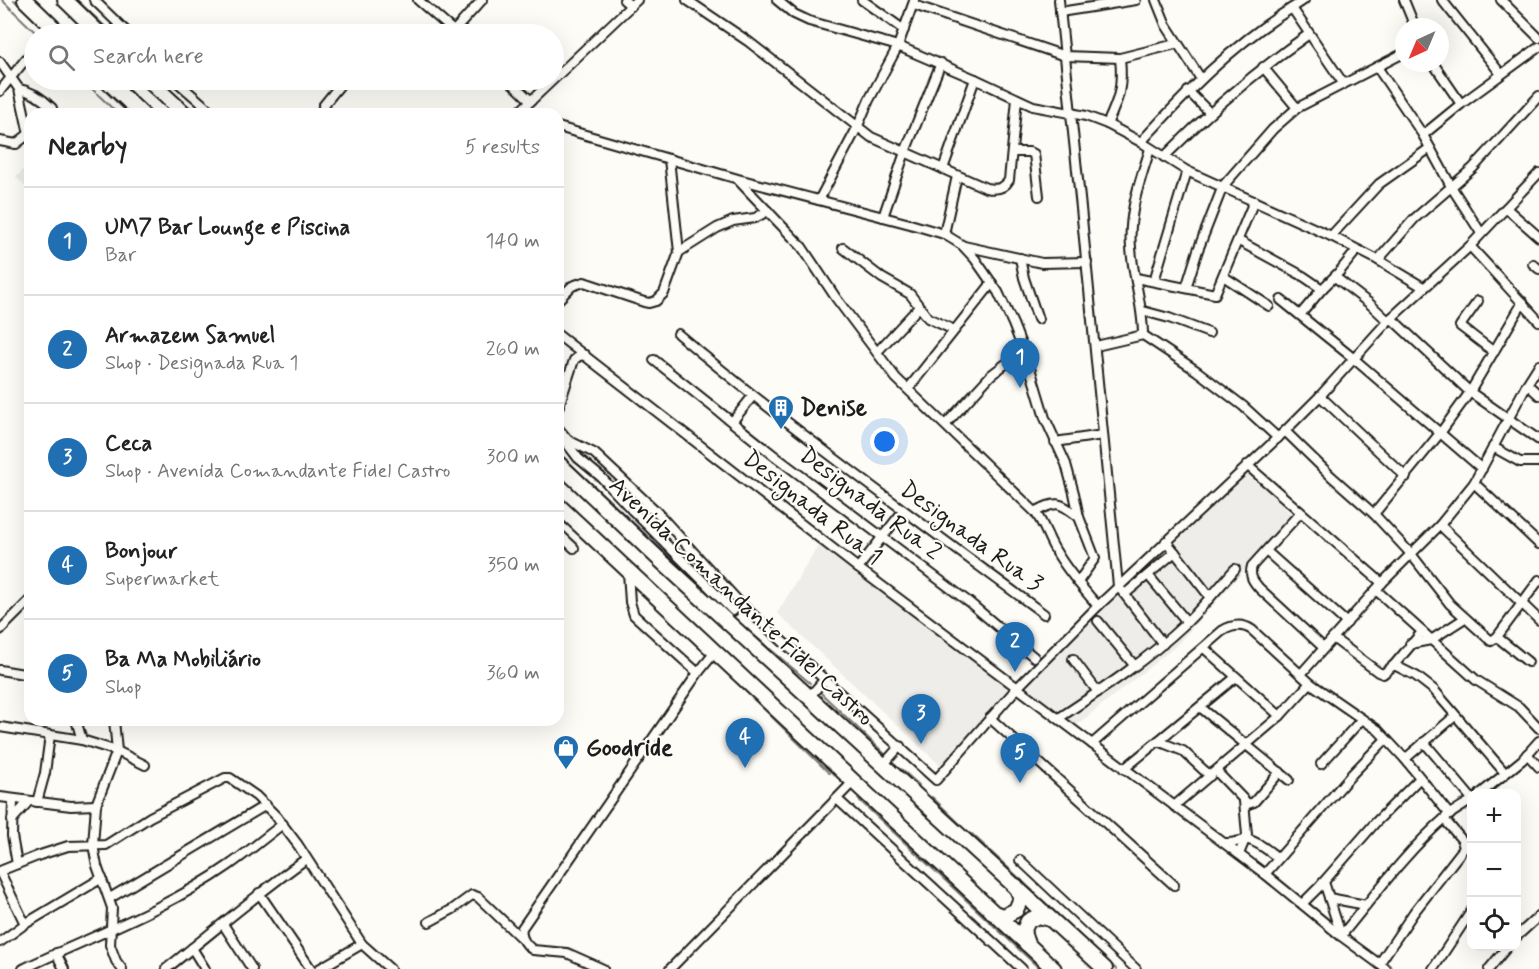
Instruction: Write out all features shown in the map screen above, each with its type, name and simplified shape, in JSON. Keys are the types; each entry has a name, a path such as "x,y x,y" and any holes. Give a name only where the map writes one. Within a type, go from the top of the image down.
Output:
{"highway":[{"path":"25,0 50,24"},
{"path":"65,0 90,24"},
{"path":"116,90 135,108"},
{"path":"159,90 178,108"},
{"name":"Avenida Comandante Fidel Castro","path":"564,468 729,615 809,697 1105,969"},
{"path":"564,511 1054,969"},
{"path":"991,912 1004,916 1016,910 1021,898 1015,885"},
{"path":"1028,946 1023,932 1028,921 1041,916 1052,920"}],"street":[{"path":"94,0 119,24"},
{"path":"418,0 445,24"},
{"path":"462,24 482,0"},
{"path":"624,0 631,6"},
{"path":"564,70 637,0"},
{"path":"687,0 749,42 871,137 993,190 1002,188 1009,180 1017,99"},
{"path":"777,0 794,14 808,21 898,46 1047,110 1086,116 1107,124 1187,171 1331,236 1423,287"},
{"path":"862,0 904,30"},
{"path":"1059,0 1096,346 1118,586 1163,644"},
{"path":"1060,12 1136,0"},
{"path":"1156,0 1176,44 1201,79"},
{"path":"1141,142 1201,79 1271,21 1304,0"},
{"path":"1404,0 1411,18"},
{"path":"1442,0 1501,74"},
{"path":"1501,0 1539,38"},
{"path":"819,200 898,46 914,3 1065,56 1120,58 1176,44"},
{"path":"1292,8 1343,83"},
{"path":"1164,157 1263,67 1309,34"},
{"path":"1423,135 1539,47"},
{"path":"1107,124 1121,89 1120,58"},
{"path":"1186,288 1223,186 1273,129 1297,108 1395,58"},
{"path":"0,92 24,61"},
{"path":"0,62 19,89 24,112"},
{"path":"883,217 905,152 940,63"},
{"path":"1263,67 1297,108"},
{"path":"1377,67 1423,135 1452,188 1481,233"},
{"path":"1439,72 1461,104"},
{"path":"943,169 975,79"},
{"path":"19,89 24,90"},
{"path":"26,90 52,108"},
{"path":"186,90 207,108"},
{"path":"325,108 323,106 336,90"},
{"path":"519,90 531,101"},
{"path":"523,108 543,90"},
{"path":"1188,91 1210,113"},
{"path":"1378,260 1414,219 1452,188 1483,158 1539,96"},
{"path":"564,129 738,179 944,234 962,245 1042,263 1087,262"},
{"path":"0,141 16,144 24,138"},
{"path":"1331,236 1379,184 1430,148"},
{"path":"1143,335 1143,311 1131,248 1131,222 1137,190 1150,149"},
{"path":"1013,152 1034,154 1039,196"},
{"path":"564,294 572,286 584,282 644,302 652,302 664,292 679,252 669,159"},
{"path":"1154,281 1187,171"},
{"path":"564,436 594,453 655,510 740,603 936,780 1017,688 1098,606 1246,465 1278,438 1390,319 1470,246 1539,174"},
{"path":"944,234 957,176"},
{"path":"738,179 806,252 836,298 876,352 908,389 1035,512 1055,550 1077,582 1098,606"},
{"path":"1136,278 1215,294 1254,201"},
{"path":"1506,208 1539,237"},
{"path":"679,252 717,228 733,221 755,218 768,211"},
{"path":"1239,241 1322,289"},
{"path":"962,245 998,292 1024,350 1042,412 1066,464 1079,517 1095,558 1077,582"},
{"path":"1470,246 1539,321"},
{"path":"843,248 882,278 904,289 932,321 954,330"},
{"path":"1300,315 1357,250"},
{"path":"1020,258 1024,278 1038,319"},
{"path":"1223,276 1269,306"},
{"path":"1335,277 1390,319 1470,392 1539,440"},
{"path":"908,389 992,283"},
{"path":"1281,300 1353,358 1482,469"},
{"path":"1478,302 1460,326 1494,352"},
{"path":"1374,514 1406,477 1470,392 1523,302"},
{"path":"876,352 919,307"},
{"path":"1143,311 1209,333"},
{"name":"Designada Rua 3","path":"678,334 752,397 1044,614"},
{"path":"1096,346 1143,335 1197,371 1243,406 1278,438"},
{"name":"Designada Rua 1","path":"564,339 858,568 1239,854 1382,966"},
{"path":"946,424 983,382 1024,350"},
{"path":"564,391 574,360 585,355"},
{"name":"Designada Rua 2","path":"654,360 881,538 970,603 1034,657"},
{"path":"1302,674 1379,586 1440,525 1474,483 1539,365"},
{"path":"1527,384 1539,394"},
{"path":"1320,396 1406,477"},
{"path":"732,422 752,397"},
{"path":"1285,431 1374,514 1411,554 1449,604 1491,641 1497,637 1539,580"},
{"path":"1055,442 1103,435"},
{"path":"564,440 568,448 607,483 729,615 740,603"},
{"path":"1493,447 1520,462 1539,462"},
{"path":"594,453 607,483"},
{"path":"1246,465 1379,586 1422,632 1476,680 1520,707 1539,728"},
{"path":"1474,483 1539,544"},
{"path":"1035,512 1052,503 1058,503 1079,517"},
{"path":"632,510 642,507 655,510"},
{"path":"858,568 903,511"},
{"path":"1300,513 1252,566 1251,575 1253,580 1324,648"},
{"path":"1440,525 1539,620"},
{"path":"564,539 574,548"},
{"path":"1166,541 1210,597"},
{"path":"1266,551 1347,623"},
{"path":"1125,594 1174,552"},
{"path":"1059,718 1163,644 1187,622 1235,569"},
{"path":"628,570 630,602 634,615 698,673"},
{"path":"1148,575 1187,622"},
{"path":"0,630 24,606"},
{"path":"1410,644 1431,640 1465,618"},
{"path":"1098,621 1134,665"},
{"path":"1092,744 1228,627 1235,625 1248,627 1310,683 1362,719 1386,739 1420,778 1462,840 1464,848 1414,912 1382,966"},
{"path":"1333,638 1383,674 1394,665 1422,632"},
{"path":"1497,637 1528,662"},
{"path":"1204,648 1280,716"},
{"path":"523,940 522,928 698,673 715,652"},
{"path":"1073,659 1098,692"},
{"path":"1394,665 1422,680 1434,690 1505,773"},
{"path":"0,670 24,674"},
{"path":"1124,769 1236,677"},
{"path":"809,697 825,679"},
{"path":"1174,806 1280,716 1310,683"},
{"path":"1200,707 1289,780"},
{"path":"1405,759 1455,716"},
{"path":"990,718 1174,885"},
{"path":"1321,764 1362,719"},
{"path":"78,726 82,740"},
{"path":"115,726 117,751 96,805 93,845 110,898 111,952 122,969"},
{"path":"0,727 82,740 117,751 145,765"},
{"path":"12,820 33,802 45,773 50,735"},
{"path":"1265,874 1352,774 1386,739"},
{"path":"1158,741 1183,751 1244,801 1251,804 1280,772"},
{"path":"1486,789 1539,741"},
{"path":"1424,742 1467,793"},
{"path":"883,765 900,746"},
{"path":"1527,754 1539,766"},
{"path":"25,924 0,871 68,846 106,845 150,818 225,778 234,780 266,805 283,825 362,944 384,967"},
{"path":"1302,904 1375,823 1420,778"},
{"path":"670,969 853,782"},
{"path":"0,798 71,806 96,805"},
{"path":"837,799 1022,969"},
{"path":"13,800 12,836 17,864"},
{"path":"1239,854 1247,840 1244,801"},
{"path":"1341,936 1415,849 1447,817 1467,803"},
{"path":"110,898 266,805"},
{"path":"23,969 129,921 207,879 283,825"},
{"path":"1223,843 1234,844 1247,840 1278,858"},
{"path":"166,969 259,893 306,859"},
{"path":"1020,860 1136,969"},
{"path":"0,942 25,924 102,878"},
{"path":"1324,882 1341,936"},
{"path":"259,893 311,969"},
{"path":"429,922 442,916 471,895 478,897 533,950 567,952 603,969"},
{"path":"1329,898 1366,905"},
{"path":"1521,932 1539,916"},
{"path":"1433,969 1467,918"},
{"path":"223,924 252,969"},
{"path":"319,969 362,944"},
{"path":"192,948 205,969"},
{"path":"1489,969 1504,951"},
{"path":"56,953 64,969"}],"shaded area":[{"path":"24,169 24,185 16,177"},
{"path":"1248,472 1293,516 1176,646 1074,727 1025,689 1102,611"},
{"path":"820,543 1012,689 942,767 777,613"}],"waterway":[{"path":"2,0 27,24"},
{"path":"14,0 39,24"},
{"path":"77,0 102,24"},
{"path":"93,90 112,108"},
{"path":"104,90 123,108"},
{"path":"171,90 190,108"},
{"path":"564,458 725,609"},
{"path":"598,552 614,566"},
{"path":"736,620 810,683"},
{"path":"721,667 829,773"},
{"path":"821,693 887,756"},
{"path":"901,769 919,785"},
{"path":"932,797 961,825"},
{"path":"858,799 1040,969"},
{"path":"972,834 1116,969"}],"place":[{"name":"UM7 Bar Lounge e Piscina","path":"1020,388"},
{"name":"Denise","path":"781,431"},
{"name":"Armazem Samuel","path":"1015,672"},
{"name":"Ceca","path":"921,744"},
{"name":"Bonjour","path":"745,768"},
{"name":"Goodride","path":"566,771"},
{"name":"Ba Ma Mobiliário","path":"1020,783"}]}
